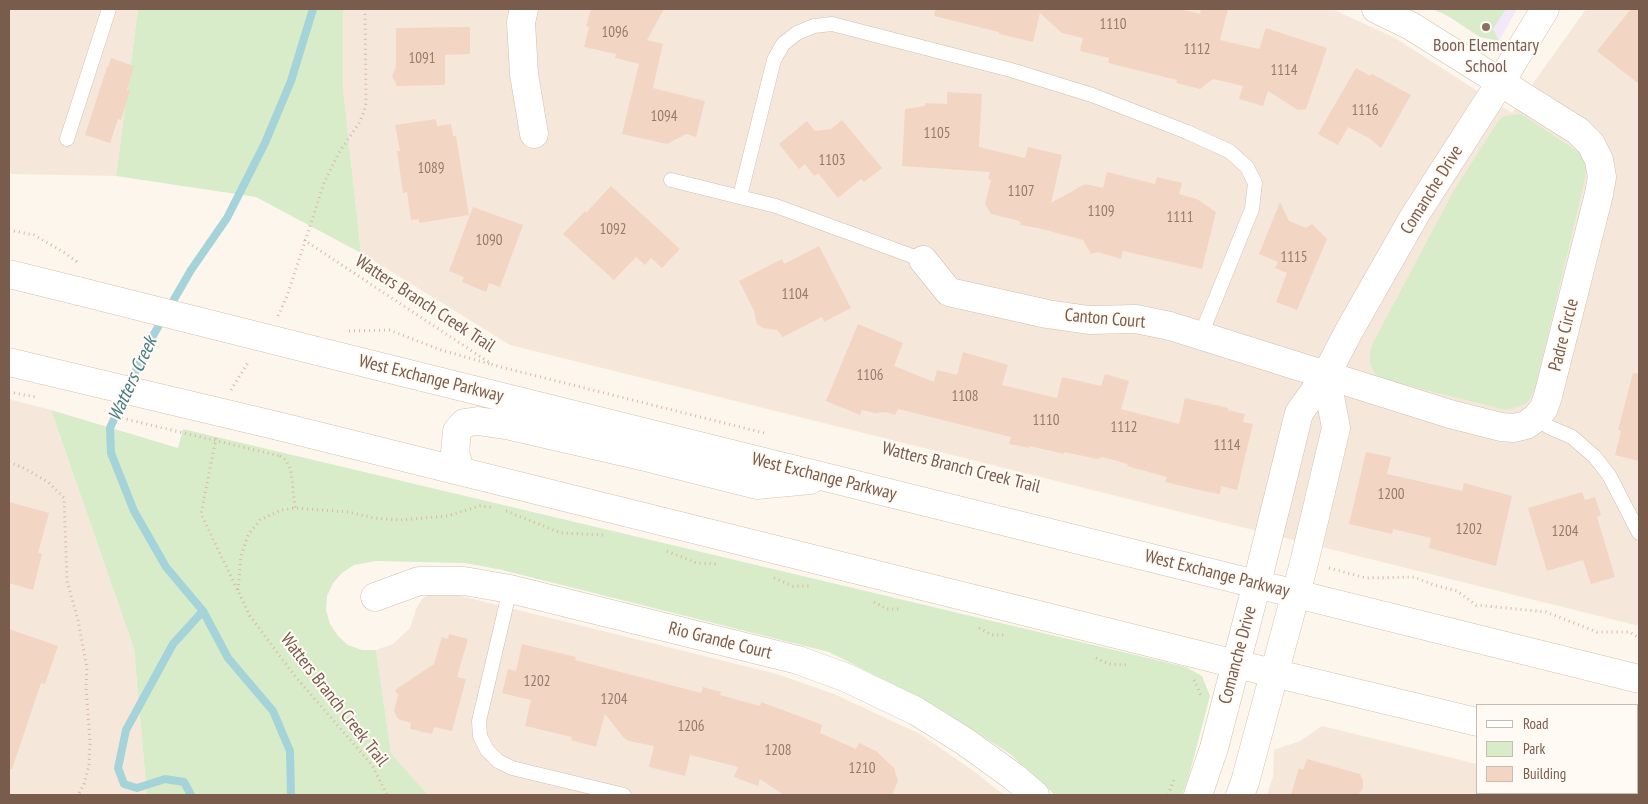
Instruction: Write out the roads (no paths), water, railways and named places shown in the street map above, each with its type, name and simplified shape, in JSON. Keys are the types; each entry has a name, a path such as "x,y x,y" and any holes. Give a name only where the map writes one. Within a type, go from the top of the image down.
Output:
{"main road":[{"path":"524,9 521,22 524,74 534,134"},
{"name":"Padre Circle","path":"1376,9 1411,26 1578,131 1591,144 1599,160 1602,177 1599,194 1548,396 1544,408 1536,418"},
{"name":"Comanche Drive","path":"1198,795 1211,757 1236,664 1299,413 1326,375 1415,216 1545,9"},
{"name":"Canton Court","path":"923,260 949,292 1055,315 1089,320 1136,318 1170,326 1200,337 1326,375"},
{"name":"West Exchange Parkway","path":"9,274 83,280 317,351 1639,679"},
{"path":"9,362 278,426 1476,722"},
{"path":"1240,795 1304,563 1336,428 1326,375 1450,414 1501,427 1514,428 1526,425 1536,418"},
{"path":"460,471 455,452 457,431 464,423 478,421 511,426 646,457 757,486 829,478"},
{"name":"Rio Grande Court","path":"375,597 419,581 464,581 510,589 798,660 847,678 916,711 964,741 1014,777 1035,795"}],"lane":[{"path":"67,139 109,9"},
{"path":"740,196 774,60 783,44 797,33 814,26 832,24 850,28 1011,70 1083,92 1187,132 1229,151 1247,167 1255,183 1252,209 1200,337"},
{"path":"671,180 740,196 785,209 923,260"},
{"path":"1536,418 1549,427 1572,437 1595,456 1609,474 1639,533"},
{"path":"510,589 478,721 480,736 487,750 498,761 512,768 624,795"}],"waterway":[{"name":"Watters Creek","path":"291,795 290,751 273,711 228,658 203,611 166,567 134,511 111,453 110,428 147,346 191,270 227,218 265,143 291,81 313,9"},
{"path":"191,795 184,782 165,779 137,788 124,784 118,768 126,730 173,644 203,611"}],"place":[{"name":"Boon Elementary School","path":"1486,27"}]}
